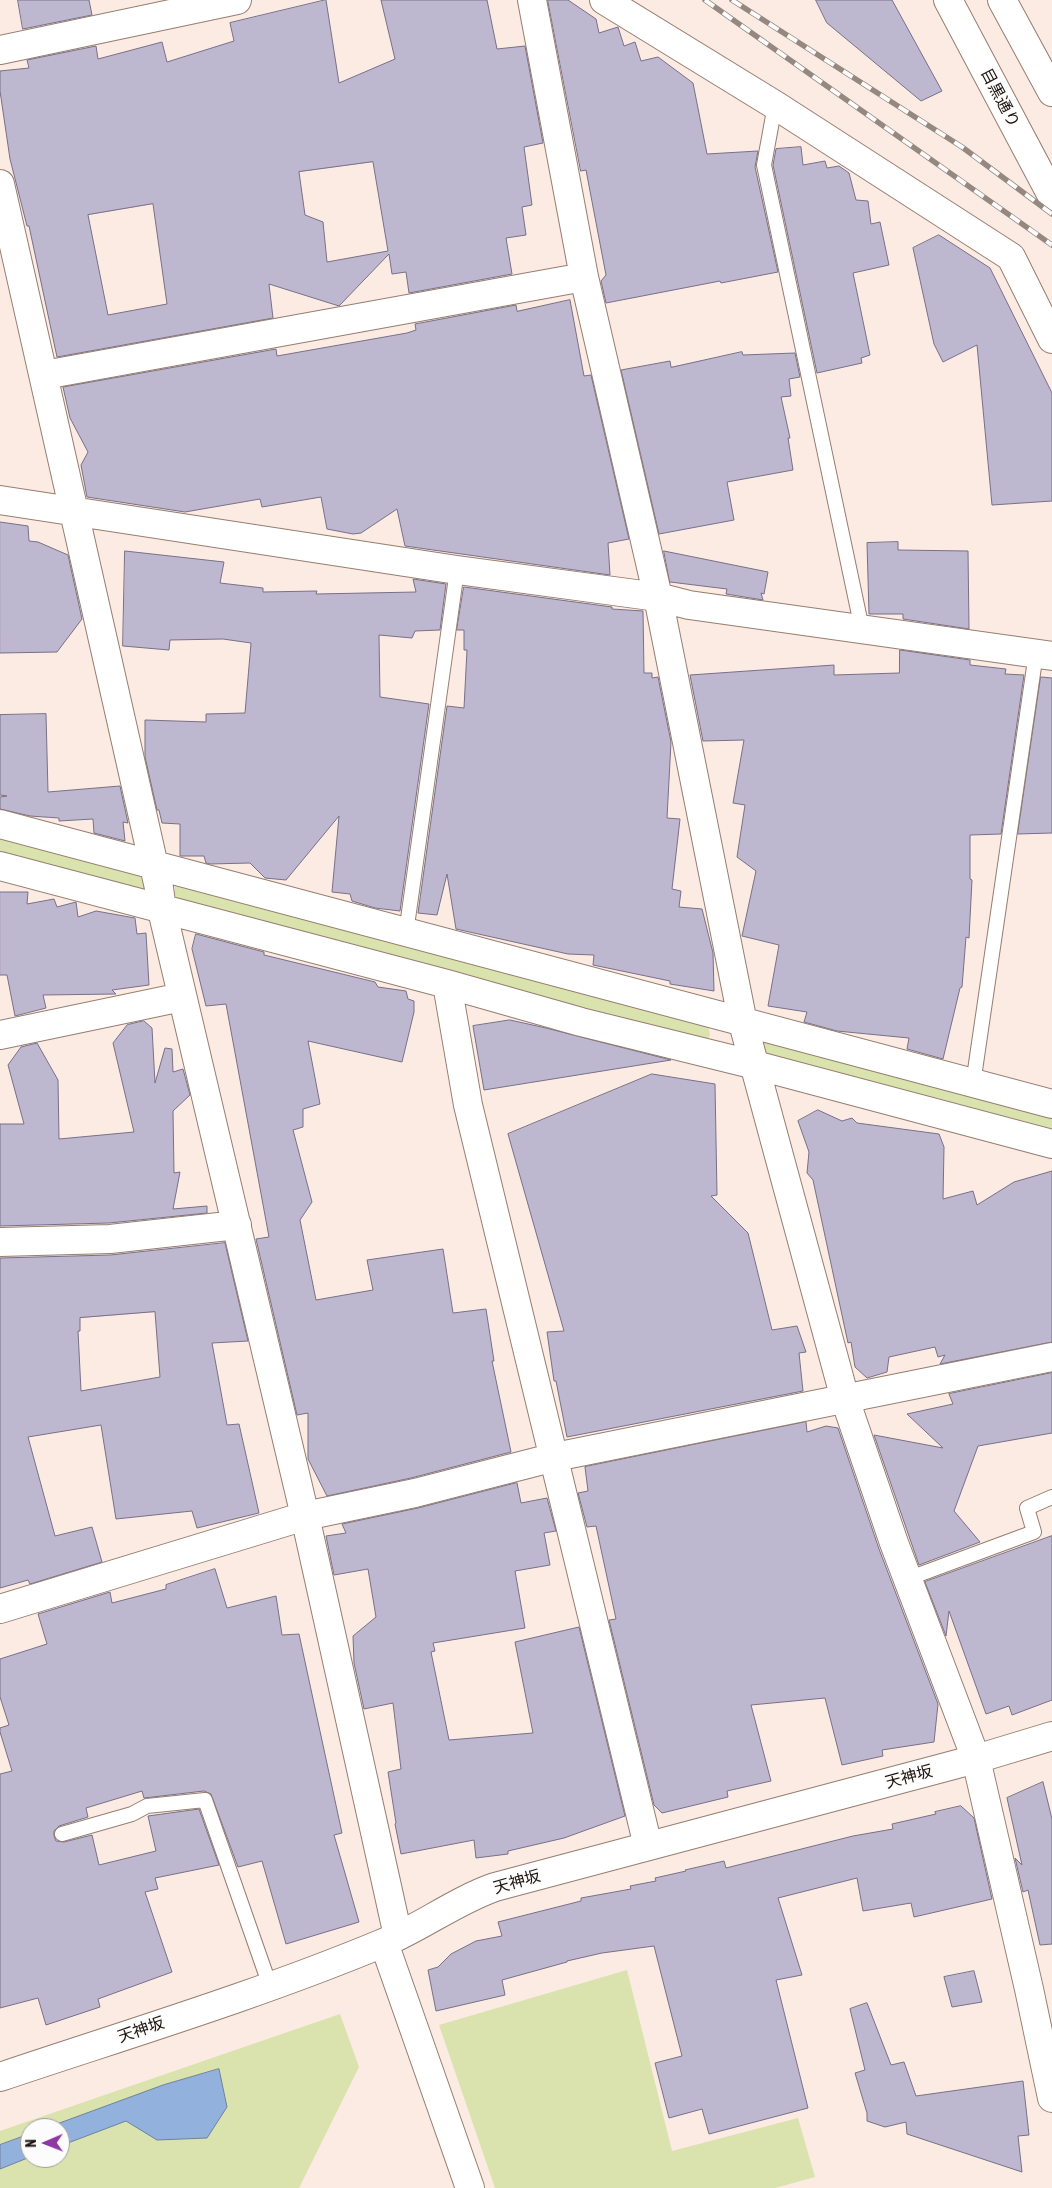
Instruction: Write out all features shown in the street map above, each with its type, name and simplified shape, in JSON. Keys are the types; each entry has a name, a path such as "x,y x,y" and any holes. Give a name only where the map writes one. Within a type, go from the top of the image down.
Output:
{"street":[{"path":"0,50 237,0"},
{"path":"532,0 584,277 658,596 743,1023 845,1399 907,1578 976,1759 1041,1987 1052,2098"},
{"path":"604,0 774,105 1011,257 1052,339"},
{"name":"目黒通り","path":"948,0 1052,196"},
{"path":"1002,0 1052,92"},
{"path":"0,184 162,910 305,1516 391,1939 470,2188"},
{"path":"44,375 584,277"},
{"path":"0,500 457,570 658,596 689,605 1044,654"},
{"path":"0,824 1052,1104"},
{"path":"0,866 447,984 581,1022 755,1065 1052,1144"},
{"path":"447,984 468,1104 648,1846"},
{"path":"0,1035 182,997"},
{"path":"0,1242 110,1239 237,1225"},
{"path":"0,1609 305,1516 555,1458 1052,1357"},
{"name":"天神坂","path":"0,2077 270,1986 391,1939 476,1894 648,1846 976,1759 1052,1736"}],"lane":[{"path":"774,105 764,165 862,629"},
{"path":"406,933 457,570"},
{"path":"973,1084 1044,654"},
{"path":"907,1578 1034,1532 1027,1508 1052,1497"},
{"path":"62,1834 132,1814 147,1806 205,1800 270,1986"}],"green space":[{"path":"0,832 143,872 147,890 144,895 0,858"},
{"path":"182,882 708,1025 710,1035 707,1041 698,1040 174,899 175,885"},
{"path":"768,1037 1052,1114 1052,1138 768,1059 763,1051 763,1041"},
{"path":"627,1970 672,2151 798,2118 815,2177 775,2188 495,2188 439,2025"},
{"path":"340,2014 359,2067 299,2188 0,2188 0,2131 20,2124 20,2168 70,2168 70,2118 38,2118"}],"water":[{"path":"219,2069 227,2107 207,2138 157,2140 126,2121 70,2142 70,2119 163,2085"},
{"path":"20,2138 20,2161 0,2169 0,2145"}],"building":[{"path":"18,0 89,0 92,15 23,29"},
{"path":"326,0 339,83 395,59 381,0 487,0 497,49 525,46 543,143 524,147 532,205 522,207 526,235 506,238 512,274 409,293 406,272 392,274 389,254 339,306 269,284 273,318 57,357 29,226 27,226 10,159 0,91 0,71 29,68 27,60 96,46 98,59 162,42 167,62 234,41 230,23","holes":["373,162 388,251 327,262 323,222 305,215 299,172","153,204 167,304 108,315 88,215"]},
{"path":"548,0 568,0 596,19 599,33 618,27 624,46 635,42 641,61 658,57 693,83 707,154 758,151 755,167 778,272 606,303 601,281 606,275 586,170 581,171"},
{"path":"816,0 892,0 942,91 921,101 827,23"},
{"path":"801,147 803,165 825,161 827,168 839,166 849,173 856,200 868,201 871,224 880,222 889,265 853,273 870,355 861,358 862,363 817,373 773,165 776,149"},
{"path":"939,235 990,268 1052,393 1052,501 992,505 977,345 943,362 934,344 913,248"},
{"path":"570,300 584,376 591,375 629,539 608,543 610,575 405,546 397,509 361,533 353,534 327,529 321,497 262,507 260,499 185,512 87,497 81,465 88,452 70,418 63,387 276,349 277,356 407,333 416,330 415,324 516,305 517,311"},
{"path":"742,352 743,355 795,353 800,377 789,379 791,396 781,397 790,438 788,438 793,470 727,482 734,520 659,534 621,370 670,361 671,367"},
{"path":"0,522 28,526 29,541 38,542 68,555 82,619 57,652 0,653"},
{"path":"898,542 898,550 968,551 969,629 903,619 903,614 869,614 867,543"},
{"path":"125,551 224,562 220,583 263,588 263,592 317,591 316,594 416,592 413,579 446,584 440,630 415,631 412,638 379,635 380,697 429,704 400,911 375,908 352,901 350,894 332,892 339,816 286,880 265,878 250,863 210,864 206,863 204,856 180,856 180,824 162,823 159,810 157,810 145,757 145,720 206,722 206,714 245,713 251,643 223,639 170,640 169,650 123,646"},
{"path":"664,551 768,572 764,594 761,593 763,600 726,594 727,589 670,582"},
{"path":"464,587 612,607 612,609 643,611 644,673 652,673 652,678 658,677 671,742 667,818 680,819 672,889 681,891 679,907 702,909 713,953 714,991 670,984 670,981 593,965 594,955 568,954 456,929 447,874 437,915 418,913 447,706 464,708 467,650 464,650 464,630 457,630"},
{"path":"900,650 970,660 970,665 1006,669 1005,674 1024,675 1001,834 970,835 970,879 972,880 969,938 966,937 962,987 960,988 943,1059 907,1049 909,1038 837,1031 804,1022 807,1012 768,1006 779,945 742,936 756,871 737,857 745,805 733,803 744,740 703,741 690,675 834,665 834,675 899,673"},
{"path":"1041,677 1052,678 1052,833 1018,834"},
{"path":"46,714 48,792 120,786 128,823 123,822 125,841 94,833 93,819 59,821 59,818 30,816 0,809 0,797 7,796 0,795 0,715"},
{"path":"0,892 28,892 27,904 54,899 57,907 76,902 78,917 96,911 135,918 137,934 146,933 149,985 112,990 116,994 43,995 46,1008 15,1016 7,975 0,975"},
{"path":"196,934 264,952 264,955 375,982 378,987 406,991 408,999 414,1001 414,1012 402,1062 308,1041 320,1104 303,1109 303,1127 293,1130 312,1202 300,1220 316,1300 373,1290 367,1260 443,1249 453,1313 486,1309 494,1361 492,1361 511,1452 411,1478 327,1496 308,1459 308,1413 297,1415 256,1239 269,1237 226,1004 206,1006 192,949"},
{"path":"510,1020 671,1060 484,1090 473,1026"},
{"path":"144,1021 152,1028 155,1083 165,1048 172,1049 173,1072 183,1069 190,1095 173,1111 174,1173 180,1172 173,1209 207,1206 207,1213 109,1223 0,1226 0,1124 24,1124 8,1065 21,1047 37,1043 58,1080 59,1139 134,1132 113,1043 127,1025"},
{"path":"652,1074 715,1084 717,1195 711,1196 748,1233 772,1330 797,1326 806,1352 799,1353 803,1391 567,1437 556,1381 554,1381 547,1332 564,1331 508,1134"},
{"path":"818,1110 842,1121 852,1118 857,1123 939,1134 944,1147 943,1199 973,1191 977,1205 1014,1182 1052,1171 1052,1342 940,1364 945,1355 938,1357 935,1347 889,1357 887,1372 867,1378 855,1367 851,1342 848,1343 813,1180 807,1173 809,1152 798,1121"},
{"path":"225,1243 248,1341 212,1343 227,1425 239,1424 259,1513 197,1528 192,1511 116,1519 101,1425 28,1437 55,1536 92,1527 102,1562 30,1584 28,1580 0,1588 0,1258 110,1255","holes":["155,1312 160,1377 81,1391 78,1331 80,1331 80,1318"]},
{"path":"1052,1373 1052,1433 978,1446 954,1511 980,1542 919,1565 874,1435 943,1448 907,1414 953,1404 949,1394"},
{"path":"806,1422 807,1432 826,1426 838,1428 879,1549 938,1704 934,1742 882,1750 883,1756 842,1765 825,1698 751,1705 771,1781 727,1791 728,1797 662,1813 654,1805 609,1620 616,1619 596,1526 587,1527 578,1493 588,1491 585,1467"},
{"path":"517,1483 521,1503 547,1498 556,1531 544,1533 550,1565 515,1571 525,1628 433,1643 435,1651 431,1652 449,1740 533,1733 515,1642 579,1627 625,1816 564,1838 508,1851 508,1854 476,1858 474,1840 401,1854 388,1772 401,1769 393,1703 364,1709 354,1663 353,1636 376,1617 368,1569 334,1575 326,1536 346,1533 342,1524 418,1508"},
{"path":"1052,1536 1052,1700 1012,1715 1009,1706 986,1714 949,1611 946,1636 925,1582"},
{"path":"215,1569 227,1608 276,1596 282,1635 299,1634 342,1833 334,1835 359,1922 286,1944 262,1861 238,1867 211,1794 204,1791 144,1798 142,1791 86,1808 88,1817 59,1826 54,1831 54,1836 56,1841 64,1842 92,1835 99,1865 156,1851 148,1816 199,1809 219,1865 155,1878 158,1889 145,1892 172,1972 98,1999 100,2007 46,2025 38,1998 0,2008 0,1774 12,1771 0,1732 0,1728 9,1725 0,1697 0,1659 47,1644 38,1614 110,1592 112,1603 166,1589 166,1585"},
{"path":"1043,1782 1052,1819 1052,1944 1040,1945 1028,1890 1023,1892 1015,1858 1022,1865 1007,1798"},
{"path":"961,1806 974,1818 992,1899 914,1917 911,1903 863,1911 857,1878 778,1898 802,1975 776,1980 808,2108 709,2134 702,2109 669,2118 655,2063 682,2056 654,1946 602,1953 502,1980 505,1995 436,2011 428,1970 438,1967 451,1954 476,1941 502,1936 498,1922 581,1901 581,1898 631,1889 630,1886 656,1881 655,1878 685,1870 724,1861 726,1868 853,1836 893,1829 892,1824"},
{"path":"974,1971 982,2002 952,2007 944,1977"},
{"path":"867,2003 891,2065 904,2062 916,2096 1023,2081 1029,2135 1018,2136 1022,2172 907,2134 906,2122 885,2127 867,2121 867,2113 855,2073 865,2070 850,2009"}],"railway":[{"path":"705,0 1052,245"},
{"path":"732,0 962,147 1052,214"}]}
